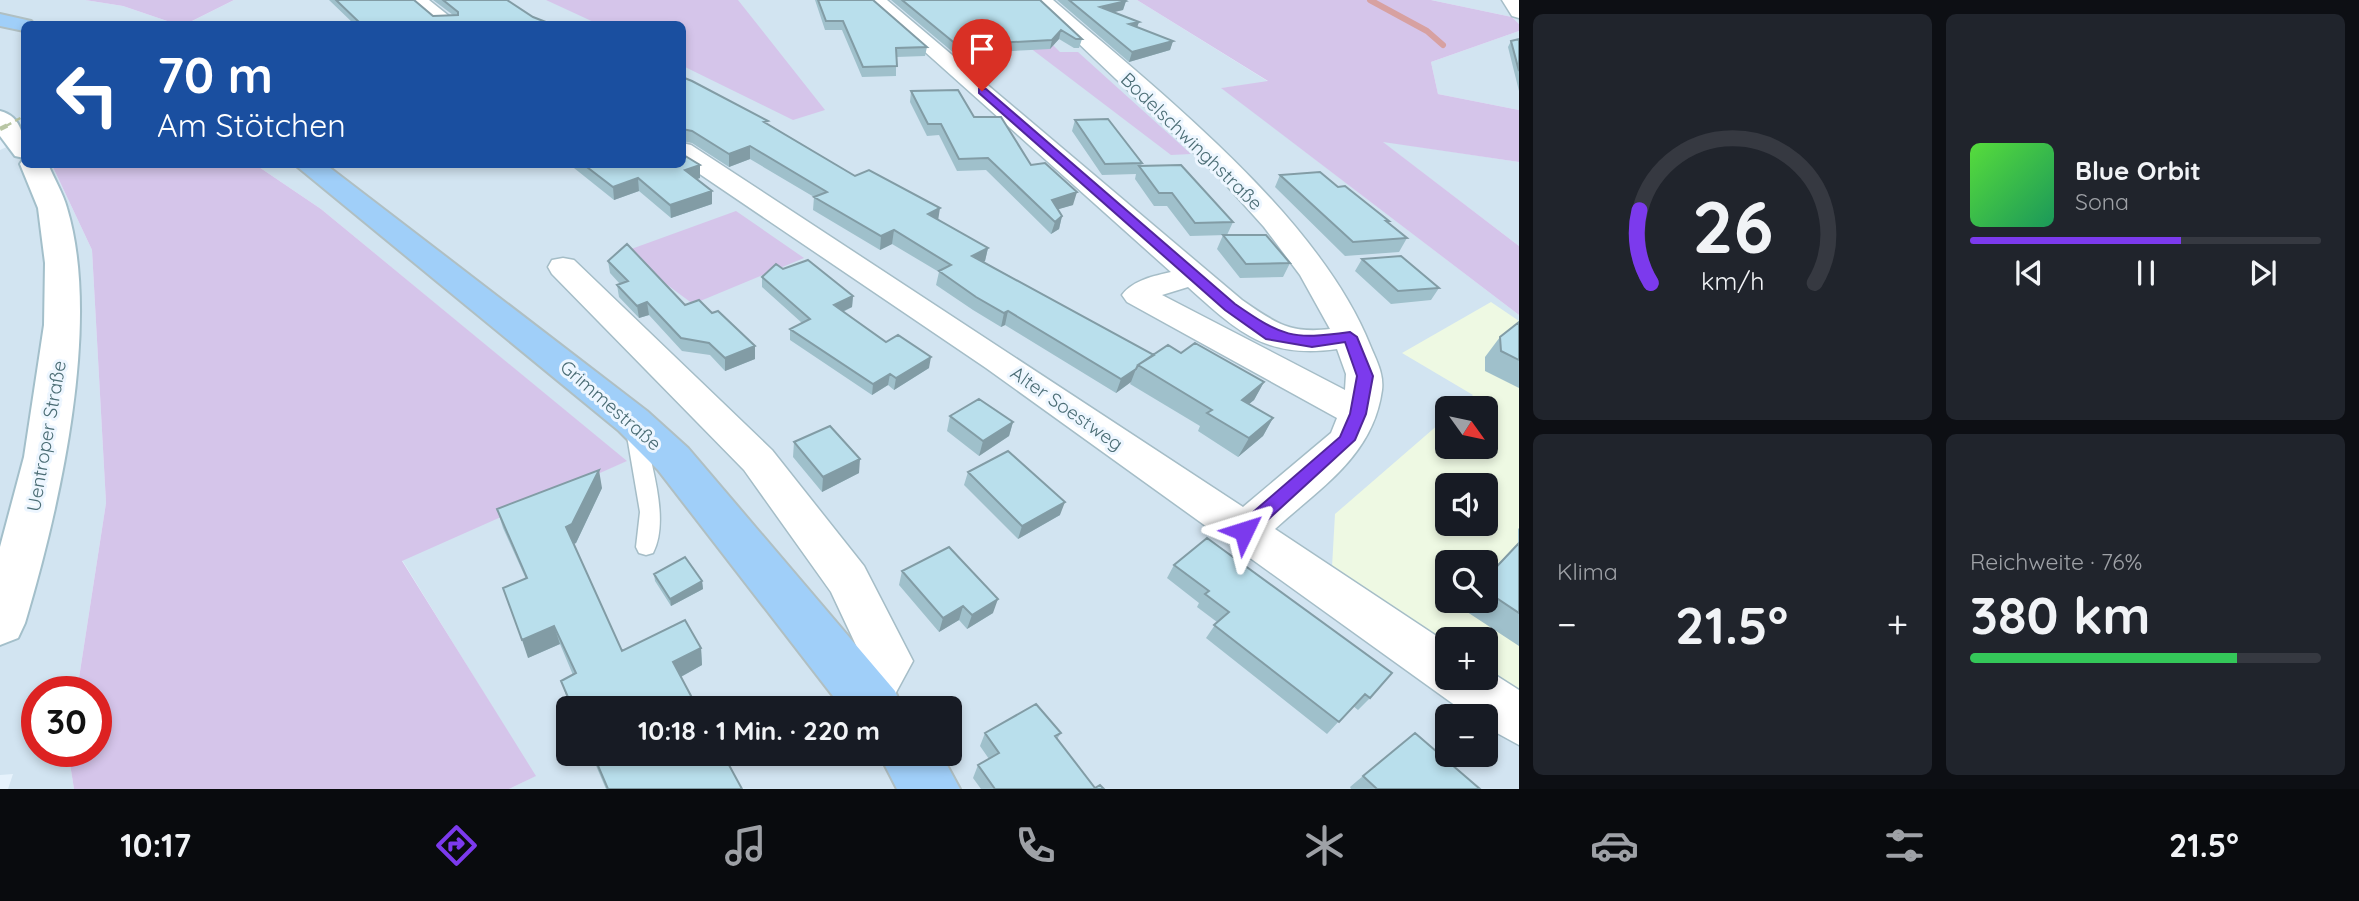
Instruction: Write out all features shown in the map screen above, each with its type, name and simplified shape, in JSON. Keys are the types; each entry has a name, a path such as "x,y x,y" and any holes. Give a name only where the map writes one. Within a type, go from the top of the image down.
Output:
{"main road":[{"path":"0,20 21,24"},
{"path":"3,123 21,146"},
{"name":"Uentroper Straße","path":"0,623 34,511 61,360 58,242 54,210 36,168"},
{"name":"Grimmestraße","path":"312,168 634,421 673,459 867,696"},
{"path":"915,766 931,789"}],"street":[{"path":"417,0 445,21"},
{"path":"876,0 1230,307 1271,336 1312,342 1350,337"},
{"name":"Bodelschwinghstraße","path":"1041,0 1242,186 1304,260 1334,303 1365,376 1358,414 1347,440 1244,531"},
{"path":"1511,0 1519,12"},
{"name":"Alter Soestweg","path":"686,153 999,360 1435,663"},
{"name":"Grimmestraße","path":"563,267 758,460 848,580 888,661 874,696"},
{"path":"1196,276 1159,284 1138,295 1358,414"},
{"path":"1475,690 1519,720"}],"lane":[{"path":"634,421 650,512 646,547"}],"shaded area":[{"path":"0,0 85,0 123,6 167,21 21,21 21,127 0,138"},
{"path":"85,0 234,0 192,21 167,21 123,6"},
{"path":"234,0 1137,0 1269,82 1222,88 1519,315 1519,789 509,789 535,776 402,560 626,461 321,209 260,168 686,168 686,21 192,21"},
{"path":"546,0 738,0 825,110 793,120 686,67 686,21 592,21"},
{"path":"1137,0 1431,0 1512,17 1519,24 1519,31 1431,62 1438,94 1519,110 1519,162 1383,142 1519,246 1519,315 1221,88 1268,81"},
{"path":"1431,0 1519,0 1519,24 1512,17"},
{"path":"1519,31 1519,110 1438,94 1431,62"},
{"path":"1047,39 1060,52 1078,52 1191,154 1171,155 1021,41"},
{"path":"21,140 21,168 53,168 92,250 106,503 79,676 21,676 21,767 71,767 74,789 8,789 13,774 0,775 0,150"},
{"path":"1381,141 1519,162 1519,246"},
{"path":"53,168 260,168 321,209 627,461 402,561 536,776 509,789 74,789 71,767 112,767 112,676 79,676 106,503 92,250"},
{"path":"736,211 804,258 693,304 623,252"},
{"path":"1491,302 1519,321 1519,693 1498,678 1498,627 1435,627 1435,636 1332,567 1335,514 1435,427 1435,459 1498,459 1498,396 1473,395 1402,353"}],"building":[{"path":"336,0 414,0 433,16 458,15 458,12 443,0 507,0 543,21 358,21"},
{"path":"818,0 873,0 927,47 896,48 897,66 863,67 843,21 826,21"},
{"path":"902,0 1040,0 1082,39 1076,39 1061,30 1052,40 957,45"},
{"path":"1069,0 1124,0 1126,1 1100,7 1139,22 1129,24 1173,41 1132,52"},
{"path":"1519,39 1519,71 1511,41"},
{"path":"686,79 768,121 764,122 855,176 869,170 940,208 928,214 988,248 972,256 1154,355 1121,379 1008,311 1004,313 976,297 939,271 951,265 894,230 881,236 814,197 827,192 750,146 729,154 686,130"},
{"path":"958,90 974,117 1001,117 1031,165 1045,163 1077,192 1052,200 1062,216 1055,222 988,158 959,159 941,124 928,124 911,91"},
{"path":"1108,119 1142,163 1105,164 1075,120"},
{"path":"686,156 700,165 685,170 712,191 670,205 638,178 613,187 588,168 686,168"},
{"path":"1181,165 1233,222 1195,223 1172,193 1159,193 1139,166"},
{"path":"1320,172 1338,187 1345,186 1407,238 1353,242 1280,175"},
{"path":"1223,235 1266,235 1290,263 1246,264"},
{"path":"627,244 685,305 699,300 712,313 718,311 755,346 725,358 709,343 681,338 647,302 637,306 617,285 628,281 608,261"},
{"path":"1401,256 1439,288 1398,291 1362,259"},
{"path":"808,260 853,296 834,305 886,342 898,335 931,357 896,378 890,374 873,384 790,329 810,319 762,277 776,264 783,269"},
{"path":"1519,322 1519,360 1501,351 1500,337"},
{"path":"1195,343 1264,382 1242,400 1273,418 1249,438 1207,413 1212,410 1138,365 1168,345 1181,353"},
{"path":"979,399 1013,422 983,441 950,416"},
{"path":"830,426 860,459 823,477 794,442"},
{"path":"1008,451 1065,502 1022,526 968,472"},
{"path":"599,470 572,524 566,527 622,651 685,620 701,648 673,662 691,696 567,696 561,681 576,673 554,626 522,640 503,588 527,578 497,509"},
{"path":"1207,538 1392,673 1370,698 1365,694 1339,722 1214,625 1229,612 1205,594 1209,591 1174,565"},
{"path":"1519,543 1519,613 1498,599 1498,565"},
{"path":"949,547 998,599 972,615 963,606 943,618 902,571"},
{"path":"685,557 702,581 670,599 654,574"},
{"path":"1036,704 1061,733 1055,736 1095,788 1100,785 1104,789 995,789 978,765 999,753 985,733"},
{"path":"1415,733 1435,750 1435,767 1454,767 1480,789 1377,789 1363,776"},
{"path":"598,766 730,766 742,789 608,789"}],"waterway":[{"path":"1370,0 1427,31 1443,45"}],"railway":[{"path":"6,126 21,118"},
{"path":"6,126 10,124"},
{"path":"0,129 6,126"}],"route":[{"path":"982,91 1230,307 1271,336 1312,342 1350,337 1365,376 1358,414 1347,440 1244,531"}]}
